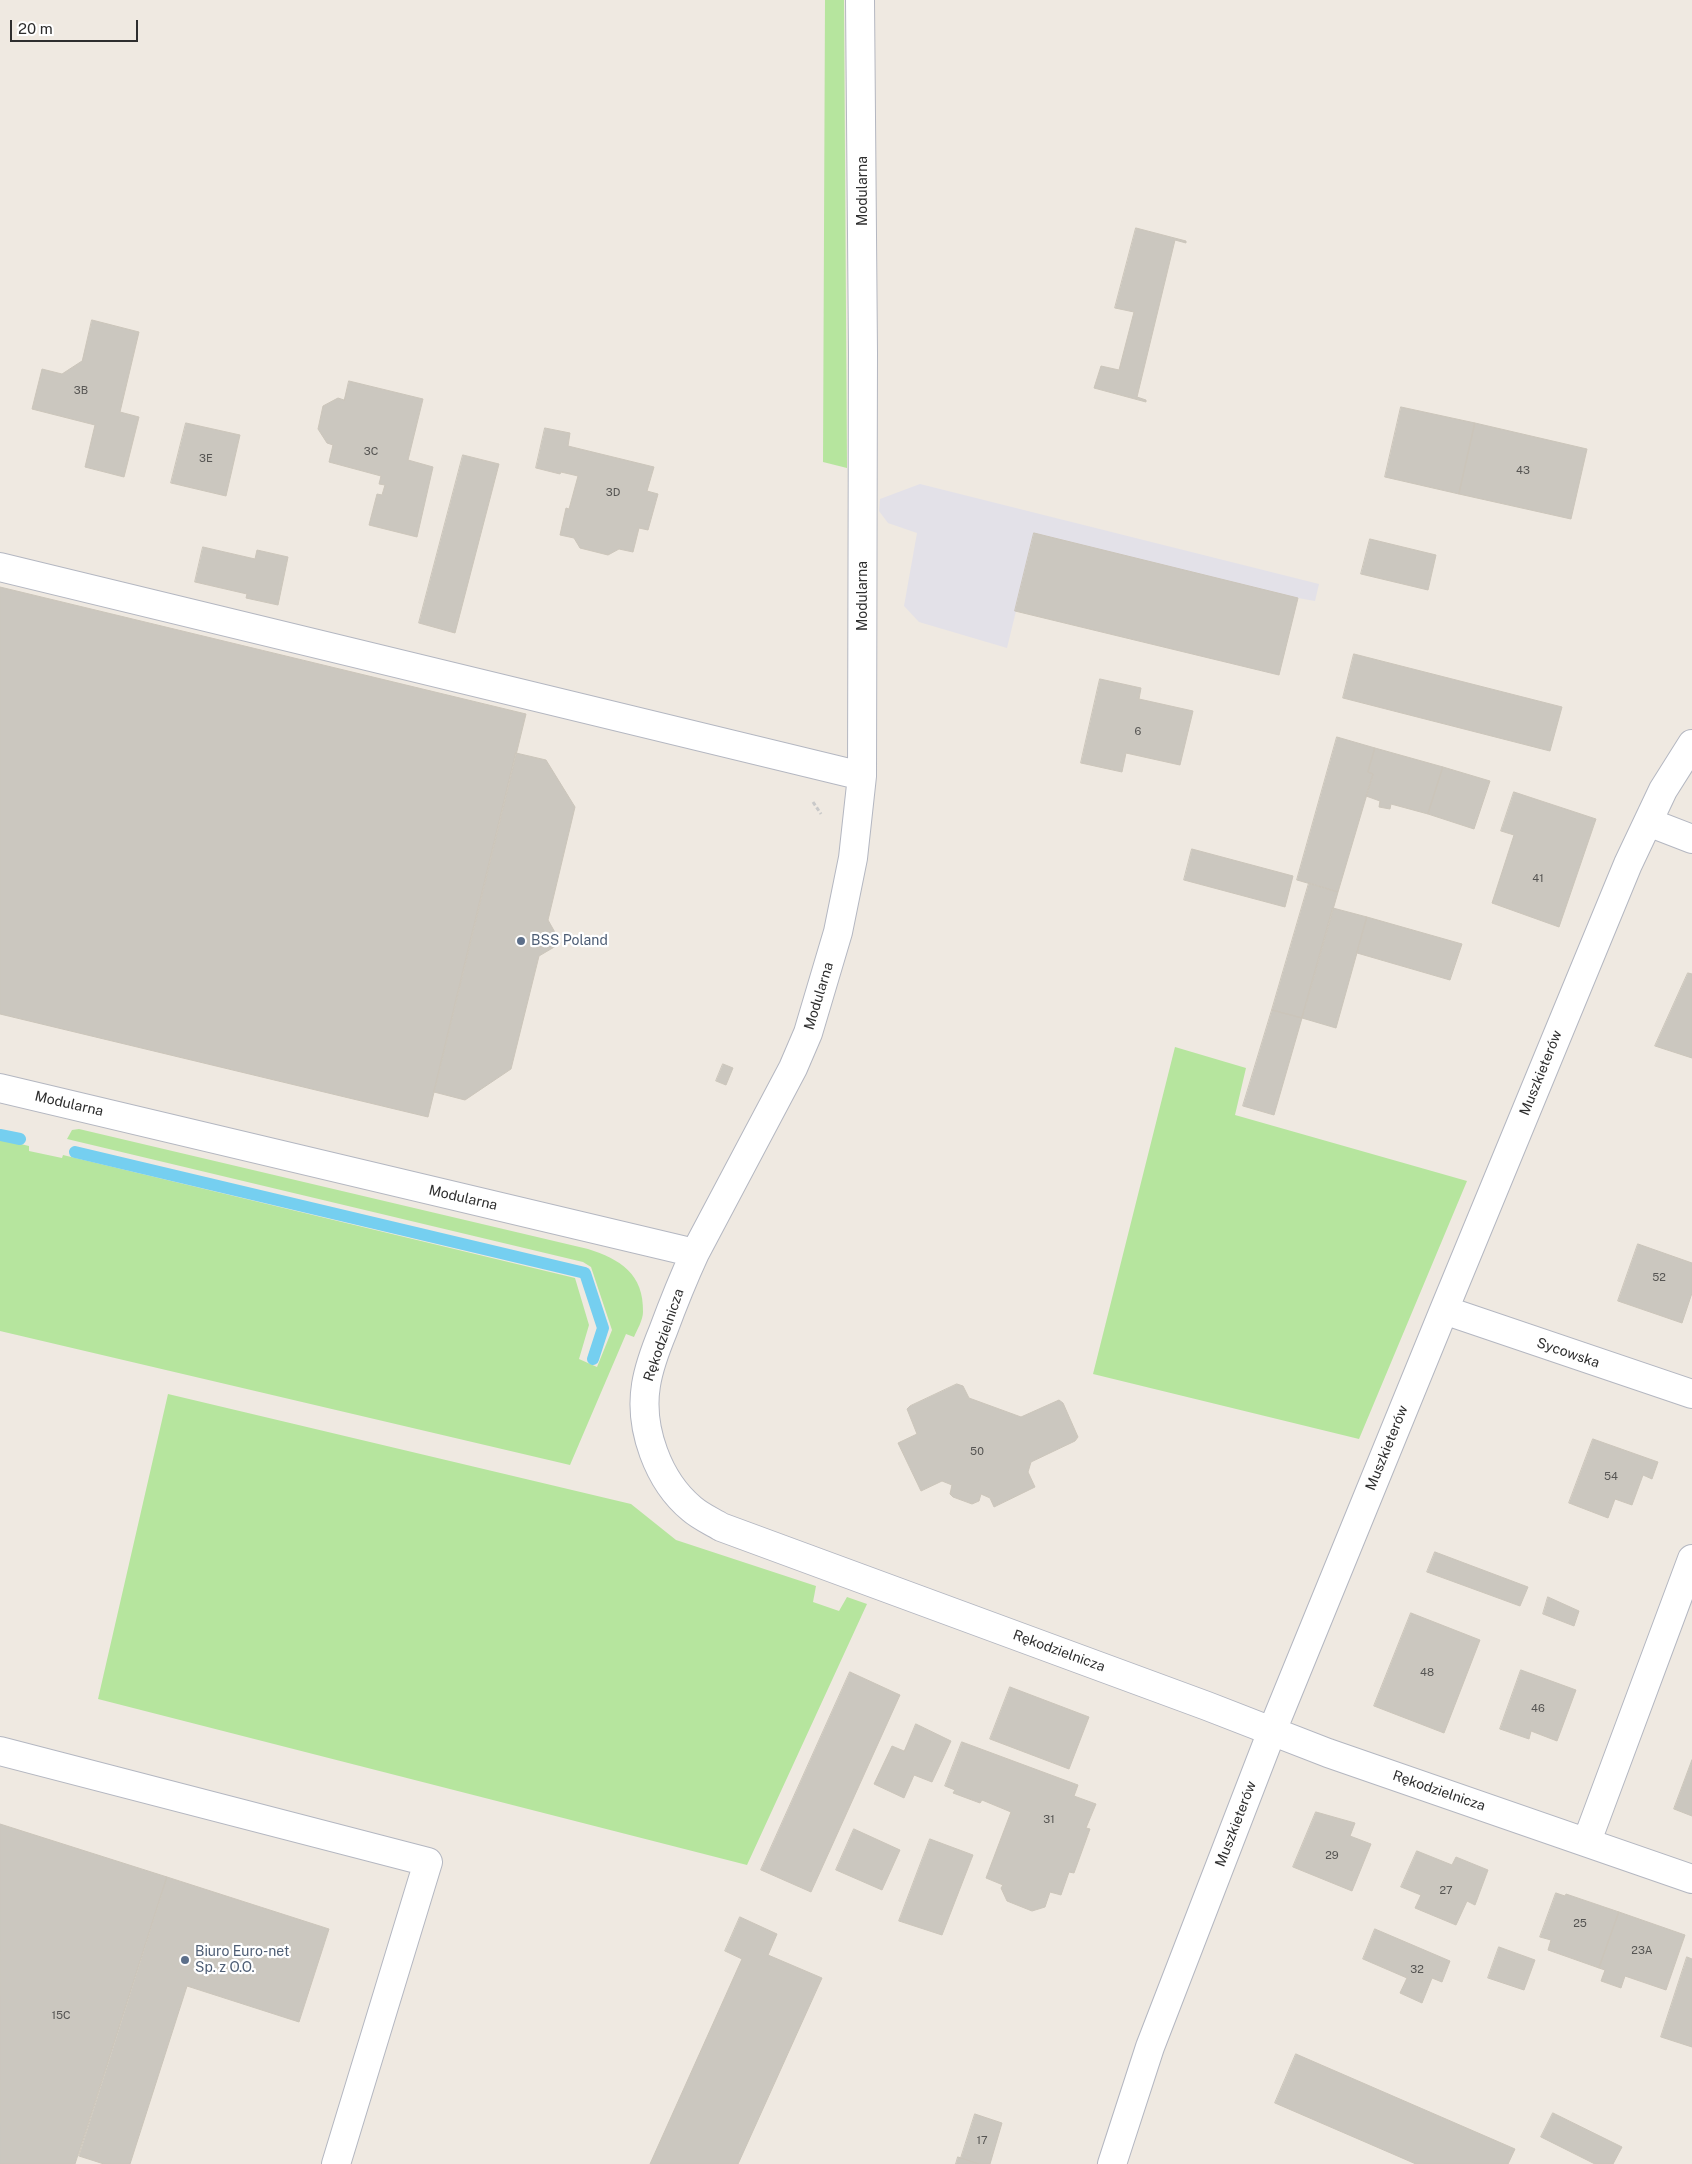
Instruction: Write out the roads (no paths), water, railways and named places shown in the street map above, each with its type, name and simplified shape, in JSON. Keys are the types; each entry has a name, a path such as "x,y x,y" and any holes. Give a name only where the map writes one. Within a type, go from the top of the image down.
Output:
{"street":[{"name":"Modularna","path":"0,1088 695,1253 793,1068 808,1033 838,932 852,858 862,776 864,352 860,0"},
{"path":"0,567 862,776"},
{"name":"Muszkieterów","path":"1112,2164 1150,2046 1272,1731 1599,933 1663,790 1692,744"},
{"path":"1648,822 1692,839"},
{"name":"Rękodzielnicza","path":"695,1253 650,1364 644,1404 650,1438 659,1467 679,1496 692,1509 721,1527 1328,1753 1587,1841 1692,1879"},
{"name":"Sycowska","path":"1444,1310 1692,1394"},
{"path":"1587,1841 1692,1559"},
{"path":"0,1751 428,1862 336,2164"}],"waterway":[{"path":"0,1135 20,1139"},
{"path":"75,1152 585,1273 603,1328 593,1359"}],"place":[{"name":"BSS Poland","path":"521,941"},
{"name":"Biuro Euro-net Sp. z O.O.","path":"185,1960"}]}
